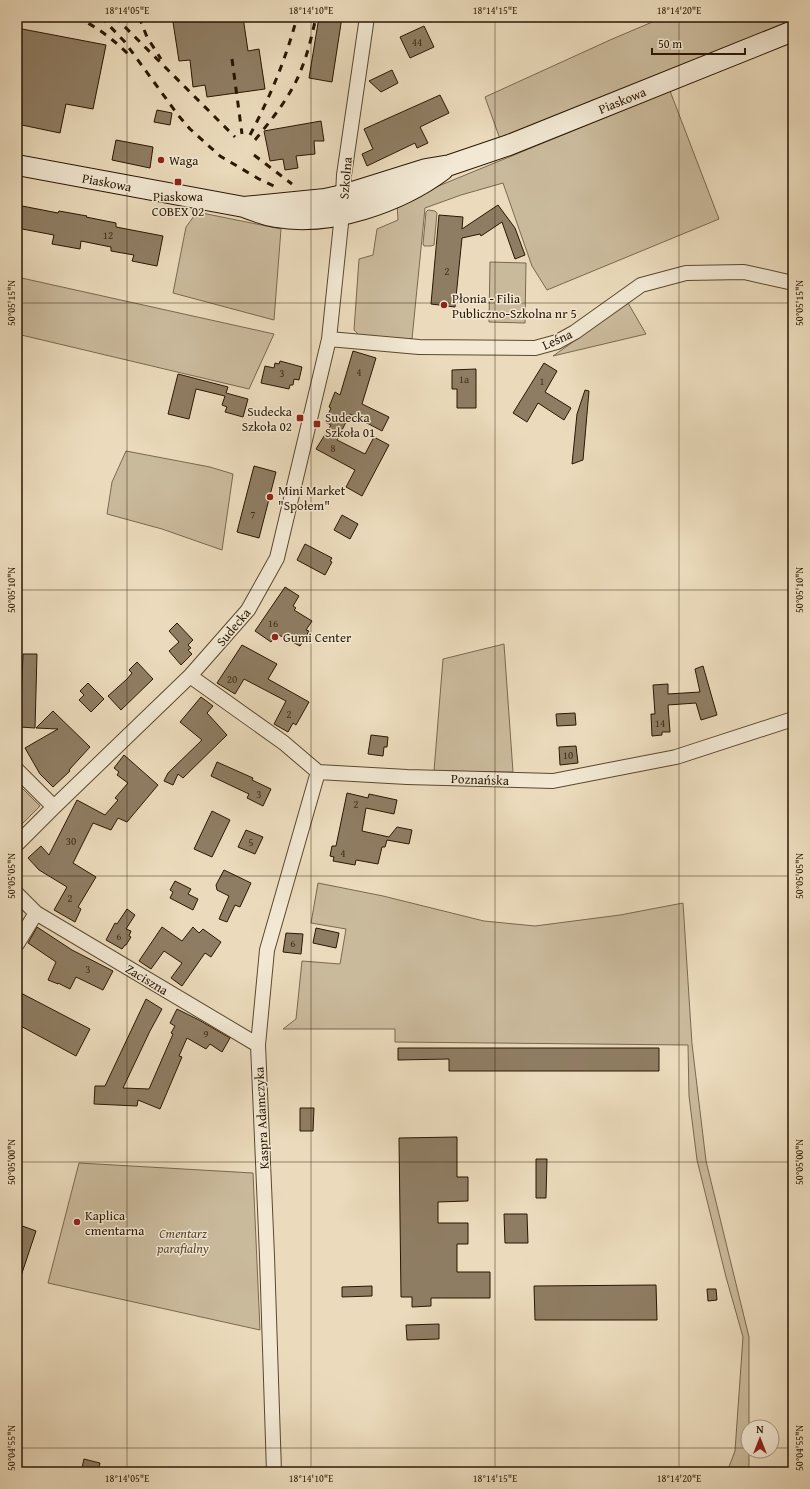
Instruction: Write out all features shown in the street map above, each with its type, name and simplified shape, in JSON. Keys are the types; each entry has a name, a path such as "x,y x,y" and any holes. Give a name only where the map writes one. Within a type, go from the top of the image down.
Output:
{"main road":[{"name":"Piaskowa","path":"17,165 244,207 275,217 316,219 342,205 371,206 413,190 450,165 509,145 793,31"}],"street":[{"name":"Szkolna","path":"329,339 344,174 367,17"},
{"name":"Leśna","path":"329,339 419,347 535,348 556,342 575,332 641,284 686,273 744,272 793,283"},
{"name":"Sudecka","path":"17,844 190,676 248,610 277,558 329,339"},
{"path":"190,676 284,743 318,772"},
{"name":"Poznańska","path":"318,772 407,777 553,781 676,757 793,718"},
{"path":"17,770 54,807"},
{"name":"Kaspra Adamczyka","path":"274,1472 268,1256 258,1045 267,950 318,772"},
{"name":"Zaciszna","path":"17,894 36,913 258,1045"},
{"path":"17,944 36,913"}],"green space":[{"path":"664,17 793,17 793,21 500,139 485,97"},
{"path":"670,91 719,219 547,290 532,266 503,183 461,195 425,208 412,339 360,336 354,330 359,259 373,255 377,229 398,220 397,203"},
{"path":"428,210 435,211 437,213 434,245 424,246 426,212"},
{"path":"197,212 281,229 274,320 173,293 186,227"},
{"path":"490,262 526,263 525,323 489,322"},
{"path":"17,277 274,334 249,389 17,334"},
{"path":"628,303 646,334 553,356"},
{"path":"126,451 210,467 233,474 222,550 162,529 107,514 112,482"},
{"path":"504,644 513,772 434,771 443,659"},
{"path":"17,783 40,806 17,829"},
{"path":"318,883 383,896 484,921 535,926 620,915 683,903 692,1044 706,1161 749,1337 749,1419 740,1419 740,1459 749,1459 749,1472 727,1472 735,1451 743,1337 726,1277 697,1160 689,1096 688,1045 395,1042 395,1029 283,1029 296,1019 302,961 340,964 346,929 311,923"},
{"name":"Cmentarz parafialny","path":"79,1163 253,1173 260,1330 48,1283"}],"building":[{"path":"204,17 243,17 248,51 259,49 265,89 207,97 205,85 193,87 190,60 179,61 173,22"},
{"path":"319,17 342,17 332,82 309,78"},
{"path":"424,26 434,47 410,58 400,37"},
{"path":"17,28 106,45 93,109 66,104 60,133 17,124"},
{"path":"392,70 398,83 381,92 369,81"},
{"path":"440,95 449,113 420,127 428,143 417,148 415,143 367,166 362,154 373,149 364,129"},
{"path":"157,110 172,113 170,125 154,122"},
{"path":"321,121 324,141 314,141 315,154 296,156 298,168 285,170 283,159 270,161 264,131"},
{"path":"116,140 153,147 150,168 112,160"},
{"path":"17,205 58,213 59,211 87,216 86,217 116,223 116,227 163,236 157,266 132,261 134,255 111,251 111,247 81,241 80,249 52,244 54,235 17,228"},
{"path":"498,205 515,228 525,255 515,259 502,222 481,236 480,234 462,238 455,307 431,304 439,215 463,217 462,229"},
{"path":"353,351 376,358 362,404 389,417 382,431 350,414 337,440 365,454 374,437 389,445 362,496 346,487 355,470 316,449 331,425 325,422 331,408 329,407 335,392 340,395"},
{"path":"280,361 302,367 299,380 294,379 293,385 290,385 289,389 261,383 265,366 274,368 275,363 279,364"},
{"path":"544,363 557,371 545,392 571,408 564,420 538,403 527,422 513,413"},
{"path":"476,369 476,408 457,408 457,389 452,389 452,370"},
{"path":"178,374 228,387 226,393 248,399 243,417 225,412 227,407 222,405 225,396 196,389 189,419 168,414"},
{"path":"585,390 589,391 583,460 572,464 577,414"},
{"path":"254,466 276,472 259,538 237,532"},
{"path":"342,515 358,524 350,539 334,530"},
{"path":"305,544 332,558 330,561 332,562 325,575 297,560"},
{"path":"285,587 299,596 293,606 296,608 294,610 312,621 306,630 309,631 300,646 277,634 271,642 255,631"},
{"path":"177,623 193,640 188,645 191,648 188,650 192,654 181,665 169,651 179,642 169,631"},
{"path":"242,645 277,664 268,679 309,702 296,725 293,723 288,732 274,724 286,701 244,679 235,694 217,683"},
{"path":"23,654 37,654 35,728 20,727"},
{"path":"137,662 153,679 121,710 108,696 127,679 132,673 129,670"},
{"path":"703,666 717,715 701,720 696,703 668,705 670,732 662,732 662,735 652,736 651,714 655,714 653,685 668,684 668,694 700,692 695,669"},
{"path":"88,683 104,699 91,712 79,700 84,695 80,691"},
{"path":"201,697 213,706 207,713 227,735 183,778 178,774 173,785 164,781 168,773 202,740 180,722"},
{"path":"53,711 90,747 69,770 70,771 53,787 40,774 25,748 58,729 36,728"},
{"path":"575,713 576,725 557,726 556,714"},
{"path":"371,735 388,737 387,747 384,747 383,756 368,754"},
{"path":"576,746 578,763 560,765 559,747"},
{"path":"124,755 158,785 127,822 118,818 111,830 93,823 73,863 96,877 78,907 81,909 75,922 54,910 67,887 39,870 28,858 41,846 49,855 77,800 105,815 118,800 115,798 128,783 117,775 119,772 114,768"},
{"path":"217,762 253,778 252,780 271,789 263,806 247,798 249,794 211,776"},
{"path":"347,793 368,798 369,794 397,800 394,814 366,808 362,831 389,837 397,827 412,830 409,844 387,840 385,847 382,847 378,864 356,860 355,865 333,861 334,857 330,856 332,846 336,846"},
{"path":"212,811 230,820 212,857 194,849"},
{"path":"246,830 263,837 255,854 238,847"},
{"path":"224,870 251,883 240,907 235,905 227,922 219,919 229,896 217,890 216,885"},
{"path":"175,881 191,889 188,894 198,899 193,910 170,898 173,892 170,890"},
{"path":"127,909 135,915 126,929 131,931 129,936 131,937 122,949 106,940 115,923 117,924"},
{"path":"37,927 72,950 113,971 103,990 76,977 70,989 48,980 56,962 28,943"},
{"path":"162,927 182,941 193,927 199,933 203,929 221,942 211,957 205,953 182,986 171,978 182,963 164,951 151,969 139,961"},
{"path":"316,928 339,933 336,948 313,943"},
{"path":"286,933 303,934 301,954 283,952"},
{"path":"17,991 90,1029 76,1056 17,1024"},
{"path":"146,999 162,1009 123,1088 149,1089 173,1034 171,1033 175,1026 170,1023 177,1009 230,1038 222,1052 210,1044 206,1049 187,1038 179,1056 182,1057 160,1109 138,1100 137,1106 94,1104 95,1086 105,1086"},
{"path":"398,1048 659,1048 659,1071 449,1071 449,1059 398,1060"},
{"path":"300,1108 314,1108 313,1131 300,1131"},
{"path":"457,1137 457,1177 468,1177 468,1201 438,1202 438,1223 468,1223 468,1244 457,1244 457,1272 490,1272 490,1298 431,1298 431,1306 412,1307 412,1297 401,1297 399,1138"},
{"path":"536,1159 547,1159 546,1198 536,1198"},
{"path":"504,1214 527,1214 528,1243 505,1243"},
{"path":"17,1224 36,1231 19,1282 17,1282"},
{"path":"656,1285 657,1320 535,1320 534,1286"},
{"path":"372,1286 372,1296 342,1297 342,1287"},
{"path":"707,1289 716,1289 717,1300 708,1301"},
{"path":"439,1324 439,1339 407,1340 406,1325"},
{"path":"84,1459 100,1463 98,1472 81,1472"}],"railway":[{"path":"76,17 104,34 129,55"},
{"path":"101,17 124,41 178,115 190,129 220,156 259,179 278,188"},
{"path":"115,17 235,137"},
{"path":"139,17 147,37 161,59"},
{"path":"250,135 277,78 297,17"},
{"path":"255,140 281,107 297,80 308,51 316,17"},
{"path":"232,59 242,134"},
{"path":"254,155 292,184"}],"place":[{"name":"Waga","path":"161,160"},
{"name":"Piaskowa COBEX 02","path":"178,182"},
{"name":"Płonia - Filia Publiczno-Szkolna nr 5","path":"444,305"},
{"name":"Sudecka Szkoła 02","path":"300,418"},
{"name":"Sudecka Szkoła 01","path":"317,424"},
{"name":"Mini Market \"Społem\"","path":"270,497"},
{"name":"Gumi Center","path":"275,637"},
{"name":"Kaplica cmentarna","path":"77,1222"}]}
